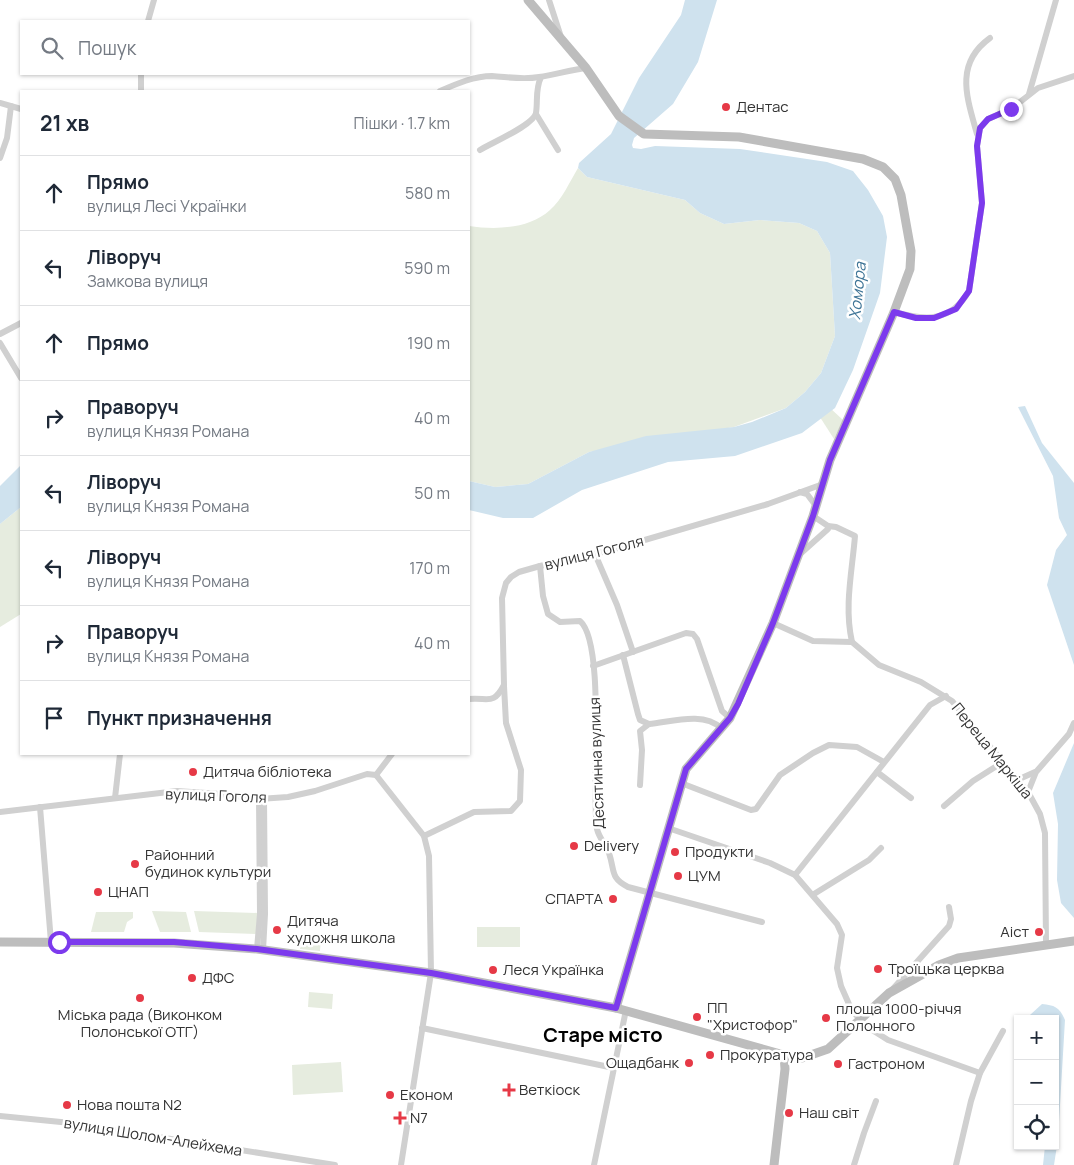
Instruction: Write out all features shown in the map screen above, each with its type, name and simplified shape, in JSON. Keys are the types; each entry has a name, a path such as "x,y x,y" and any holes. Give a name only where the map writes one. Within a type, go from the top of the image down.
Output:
{"street":[{"path":"148,20 154,0"},
{"path":"528,0 586,68 619,116 644,134 739,137 863,159 883,167 895,179 901,195 911,250 910,270 894,312 830,460 813,516 773,623 730,718 686,769 616,1008"},
{"path":"549,0 563,41 573,53"},
{"path":"972,117 976,121 988,119 1011,109 1035,87 1056,0"},
{"path":"978,136 967,98 967,73 971,57 977,47 990,38"},
{"path":"443,90 473,79 492,76 516,79 541,77 562,71 586,68"},
{"path":"141,75 141,90"},
{"path":"1035,87 1074,76"},
{"path":"541,77 536,94 536,114 558,150"},
{"path":"0,103 20,109"},
{"path":"0,158 6,144 11,106"},
{"path":"480,150 514,132 536,114"},
{"path":"894,312 916,318 934,318 956,309 969,291 982,203 977,158 978,136 980,128 988,119"},
{"path":"0,334 20,324"},
{"path":"0,343 20,376"},
{"name":"вулиця Гоголя","path":"424,836 474,812 512,811 517,807 521,793 521,770 511,743 505,708 504,685 502,598 505,587 511,577 519,572 540,566 595,554 768,504 823,484"},
{"path":"800,492 807,494 816,506"},
{"path":"773,623 813,641 852,642 848,624 848,604 855,536 836,526 828,526 813,516"},
{"path":"797,558 828,526"},
{"path":"595,554 618,605 633,652"},
{"name":"Десятинна вулиця","path":"540,566 543,596 548,614 560,622 580,621 585,626 593,666 596,703 597,830 608,849 614,876 618,882 628,887 649,892"},
{"path":"593,666 686,633 693,634 697,639 722,711 730,718"},
{"name":"Переца Маркіша","path":"852,642 879,665 934,689 952,701 1028,792 1040,814 1045,833 1046,945"},
{"path":"623,655 640,720 649,724 703,719 713,720 721,728"},
{"path":"489,700 499,694 504,685"},
{"path":"932,702 934,689"},
{"path":"795,875 932,702 946,696"},
{"path":"470,699 498,702 505,708"},
{"path":"713,720 722,711"},
{"path":"638,714 642,750 640,785"},
{"path":"1017,780 1027,778 1036,772 1070,734 1074,723"},
{"path":"640,732 649,724"},
{"path":"681,783 751,810 756,810 780,775 813,753 829,745 841,744 857,747 884,762"},
{"path":"116,798 120,755"},
{"path":"391,755 376,775 424,836 429,856 431,973 401,1165"},
{"path":"944,806 973,781 1003,762"},
{"path":"877,772 910,798"},
{"path":"1028,792 1036,772"},
{"name":"вулиця Гоголя","path":"0,812 177,791 262,799 288,797 315,791 367,774 376,775"},
{"path":"260,950 265,914 262,799"},
{"path":"40,807 51,942"},
{"path":"668,828 770,863 795,875 814,894 837,924 842,935 837,968 852,1011 859,1020 888,1040 980,1073"},
{"path":"814,894 869,860 881,848"},
{"path":"649,892 762,922"},
{"path":"0,942 174,942 260,950 431,973 626,1010 784,1056 802,1058 820,1053 835,1044 889,993 949,926 951,919 949,907"},
{"path":"889,993 939,965 958,958 1074,941"},
{"path":"594,1165 626,1010"},
{"path":"422,1028 614,1068"},
{"path":"956,1165 971,1101 980,1073 1003,1031"},
{"path":"774,1165 785,1070 784,1056"},
{"path":"854,1165 876,1101"},
{"name":"вулиця Шолом-Алейхема","path":"0,1116 71,1123 335,1165"}],"shaded area":[{"path":"578,168 587,177 685,200 700,213 724,224 760,220 799,223 817,231 830,253 835,336 821,373 805,392 786,408 734,427 589,452 528,484 495,487 470,481 470,226 501,228 532,221 550,210 566,190"},
{"path":"829,407 843,420 834,439 818,414"},
{"path":"20,508 20,615 0,627 0,524"},
{"path":"152,911 186,912 191,932 160,932"},
{"path":"194,911 259,913 258,934 199,932"},
{"path":"96,912 133,912 133,918 127,922 124,932 91,932"},
{"path":"477,927 520,927 520,947 477,947"},
{"path":"302,935 321,937 320,951 300,949"},
{"path":"309,992 333,994 332,1009 308,1007"},
{"path":"341,1062 343,1092 293,1095 292,1065"}],"water":[{"name":"Хомора","path":"685,0 717,0 698,62 673,104 634,138 633,148 641,149 655,146 740,149 827,162 853,171 868,190 883,216 887,237 880,293 853,370 835,408 802,433 735,456 668,462 582,490 533,518 503,518 470,510 470,481 495,487 528,484 589,452 646,436 734,427 752,422 786,408 805,392 821,373 835,336 830,253 817,231 799,223 760,220 724,224 700,213 685,200 587,177 578,168 579,163 611,134 639,78 681,15"},
{"path":"1025,406 1042,443 1074,483 1074,665 1047,585 1056,550 1067,535 1059,518 1053,476 1018,407"},
{"path":"20,466 20,508 0,524 0,486"},
{"path":"1074,743 1074,918 1061,903 1057,880 1058,824 1053,793"},
{"path":"1042,1004 1050,1005 1061,1013 1065,1020 1059,1122 1059,1015 1030,1015"},
{"path":"1045,1150 1056,1150 1054,1165 1043,1165"}],"place":[{"name":"Дентас","path":"726,107"},
{"name":"Дитяча бібліотека","path":"193,772"},
{"name":"Delivery","path":"574,846"},
{"name":"Продукти","path":"675,852"},
{"name":"Районний будинок культури","path":"135,864"},
{"name":"ЦУМ","path":"678,876"},
{"name":"ЦНАП","path":"98,892"},
{"name":"СПАРТА","path":"613,899"},
{"name":"Дитяча художня школа","path":"277,930"},
{"name":"Аіст","path":"1039,932"},
{"name":"Троїцька церква","path":"878,969"},
{"name":"Леся Українка","path":"493,970"},
{"name":"ДФС","path":"192,978"},
{"name":"Міська рада (Виконком Полонської ОТГ)","path":"140,998"},
{"name":"ПП \"Христофор\"","path":"697,1017"},
{"name":"площа 1000-річчя Полонного","path":"826,1018"},
{"name":"Прокуратура","path":"710,1055"},
{"name":"Ощадбанк","path":"689,1063"},
{"name":"Гастроном","path":"838,1064"},
{"name":"Веткіоск","path":"509,1090"},
{"name":"Економ","path":"390,1095"},
{"name":"Нова пошта N2","path":"67,1105"},
{"name":"Наш світ","path":"789,1113"},
{"name":"N7","path":"400,1118"}],"district":[{"name":"Старе місто","path":"603,1035"}],"route":[{"path":"59,942 174,942 257,949 487,982 616,1008 686,769 730,718 738,704 773,623 813,516 830,460 894,312 916,318 934,318 956,309 969,291 982,203 982,183 977,158 978,136 980,128 988,119 1011,109"}]}
